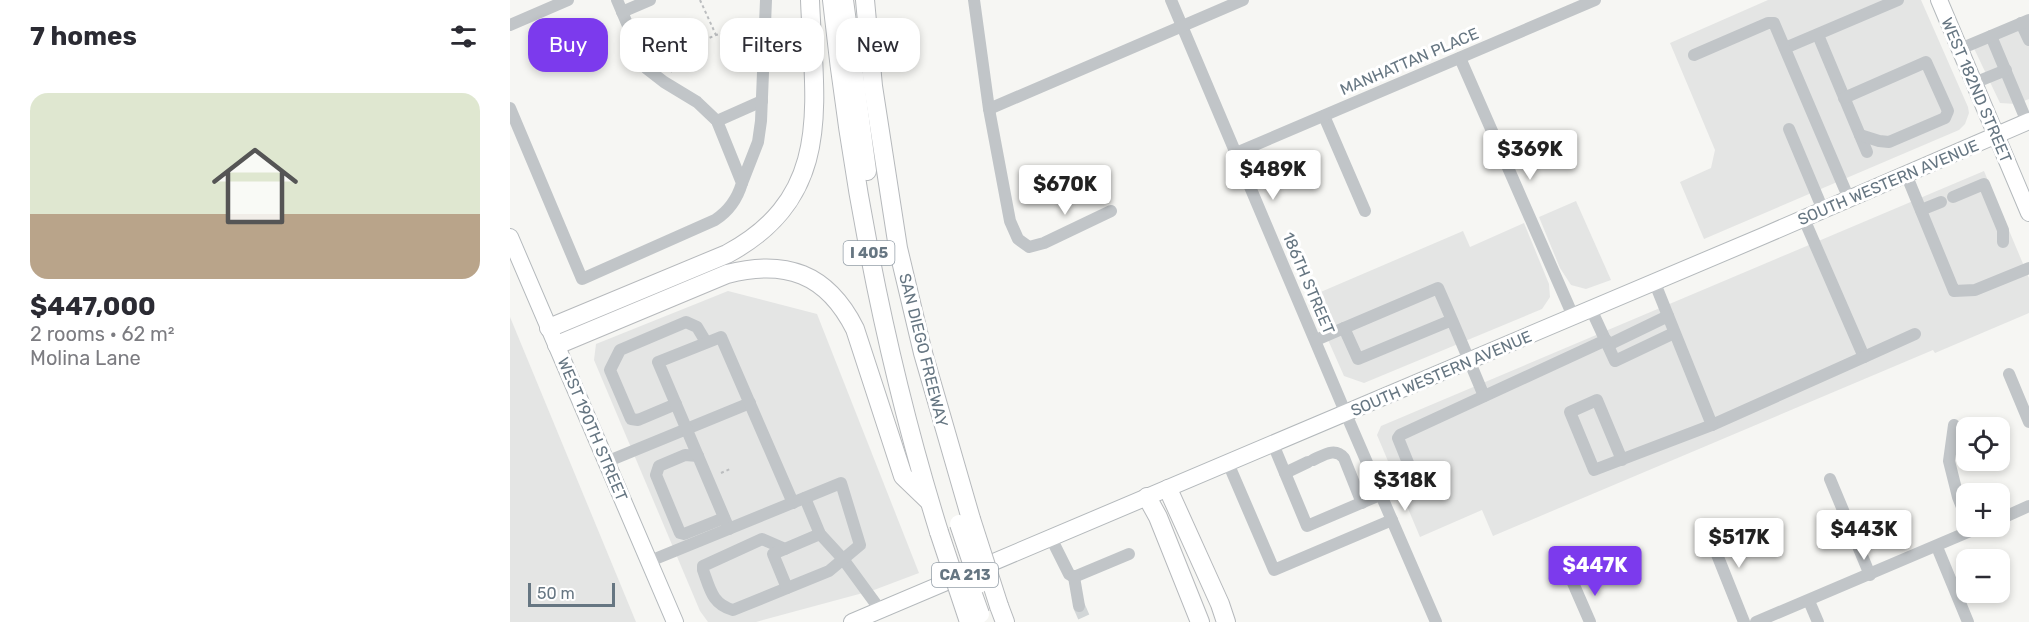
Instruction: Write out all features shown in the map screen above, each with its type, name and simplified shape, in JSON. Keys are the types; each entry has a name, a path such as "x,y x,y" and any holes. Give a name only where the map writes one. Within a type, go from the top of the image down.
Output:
{"highway":[{"path":"549,328 727,254 749,242 779,215 791,200 802,178 812,142 814,103 810,0"},
{"name":"SAN DIEGO FREEWAY","path":"832,0 847,129 868,248 899,391 930,502 955,525 985,617"},
{"path":"844,0 858,114 886,286 926,450 955,525"},
{"name":"SAN DIEGO FREEWAY","path":"865,0 873,86 898,248 923,353 955,525 985,617"},
{"path":"557,345 727,273 769,267 799,273 829,292 850,319 855,328 903,476 930,502"},
{"path":"1168,489 1226,622"},
{"path":"1147,496 1200,622"}],"main road":[{"name":"WEST 182ND STREET","path":"1939,0 1996,135 2027,201"},
{"name":"SOUTH WESTERN AVENUE","path":"852,622 880,615 1147,496 1346,414 2028,122"},
{"name":"WEST 190TH STREET","path":"510,237 675,622"}],"street":[{"path":"510,25 568,0"},
{"path":"650,0 619,6 646,68 697,102 717,121 742,183"},
{"path":"766,0 766,18"},
{"path":"974,0 989,109 1010,221 1018,239 1029,247 1044,243 1111,211"},
{"name":"186TH STREET","path":"1171,0 1436,622"},
{"path":"989,109 1243,0"},
{"name":"MANHATTAN PLACE","path":"1236,153 1595,0"},
{"path":"1785,48 1898,0"},
{"path":"1960,49 2025,21 2029,40"},
{"path":"1694,56 1774,23 1850,199"},
{"path":"1818,35 1867,152"},
{"path":"1991,36 2028,122"},
{"path":"1460,58 1573,316"},
{"path":"1844,98 1926,62 1948,111 1945,118 1889,142 1860,135"},
{"path":"1974,83 2006,70"},
{"path":"510,108 582,279 715,220 725,213 732,205 758,142 764,72"},
{"path":"717,121 762,101"},
{"path":"1323,116 1365,211"},
{"path":"1789,129 1822,210"},
{"path":"1906,174 1954,291 1975,290 2029,268"},
{"path":"1921,210 1984,184 2003,230 2003,243"},
{"path":"1804,219 1864,357"},
{"path":"1654,281 1712,425"},
{"path":"1316,340 1438,288 1484,396"},
{"path":"1591,309 1615,361 1674,333"},
{"path":"1273,444 1307,526 1415,479 1398,436 1668,316"},
{"path":"1344,328 1358,359 1452,320"},
{"path":"676,404 638,420 631,419 610,370 620,350 686,322 697,327 706,342"},
{"path":"1622,460 1597,400 1570,412 1594,471 1712,425 1915,334"},
{"path":"726,523 658,362 721,337 750,403 799,500 820,534 843,559 880,615"},
{"path":"2009,374 2029,422"},
{"path":"606,462 750,403"},
{"path":"1954,426 1949,462 1956,489"},
{"path":"1285,473 1333,451 1340,453 1362,502"},
{"path":"698,456 685,455 659,466 656,475 680,533 684,534 726,523 799,500 841,483 860,544 829,571 733,610 716,602 703,570 703,566 708,562 762,539 785,549"},
{"path":"1228,464 1274,570 1392,520"},
{"path":"1830,479 1870,575"},
{"path":"2010,515 2029,506"},
{"path":"650,561 726,523"},
{"path":"1706,527 1744,622"},
{"path":"787,588 773,554 820,534"},
{"path":"1756,622 1957,537"},
{"path":"1051,538 1069,574 1074,577 1079,606"},
{"path":"1937,547 1968,622"},
{"path":"1074,577 1129,554"},
{"path":"1573,583 1590,622"},
{"path":"1809,601 1818,622"}],"path":[{"path":"700,0 716,35"},
{"path":"664,82 686,48 720,34"},
{"path":"721,473 730,469"}],"shaded area":[{"path":"1768,0 1921,0 1969,113 1965,124 1959,130 1704,239 1680,182 1711,168 1715,150 1670,43"},
{"path":"2029,15 2029,99 2016,104 2000,103 1970,40"},
{"path":"1984,171 2029,278 2029,313 1935,353 1933,350 1493,536 1482,510 1420,537 1377,435 1381,426"},
{"path":"1576,201 1611,280 1586,289 1571,285 1560,268 1539,217"},
{"path":"1524,223 1549,284 1550,297 1542,309 1364,383 1344,376 1309,297 1463,231 1470,247"},
{"path":"728,291 817,314 919,573 874,590 756,622 708,622 700,611 594,360 596,344"},
{"path":"510,317 636,622 510,622"}],"tunnel":[{"path":"1079,606 1086,622"}]}
